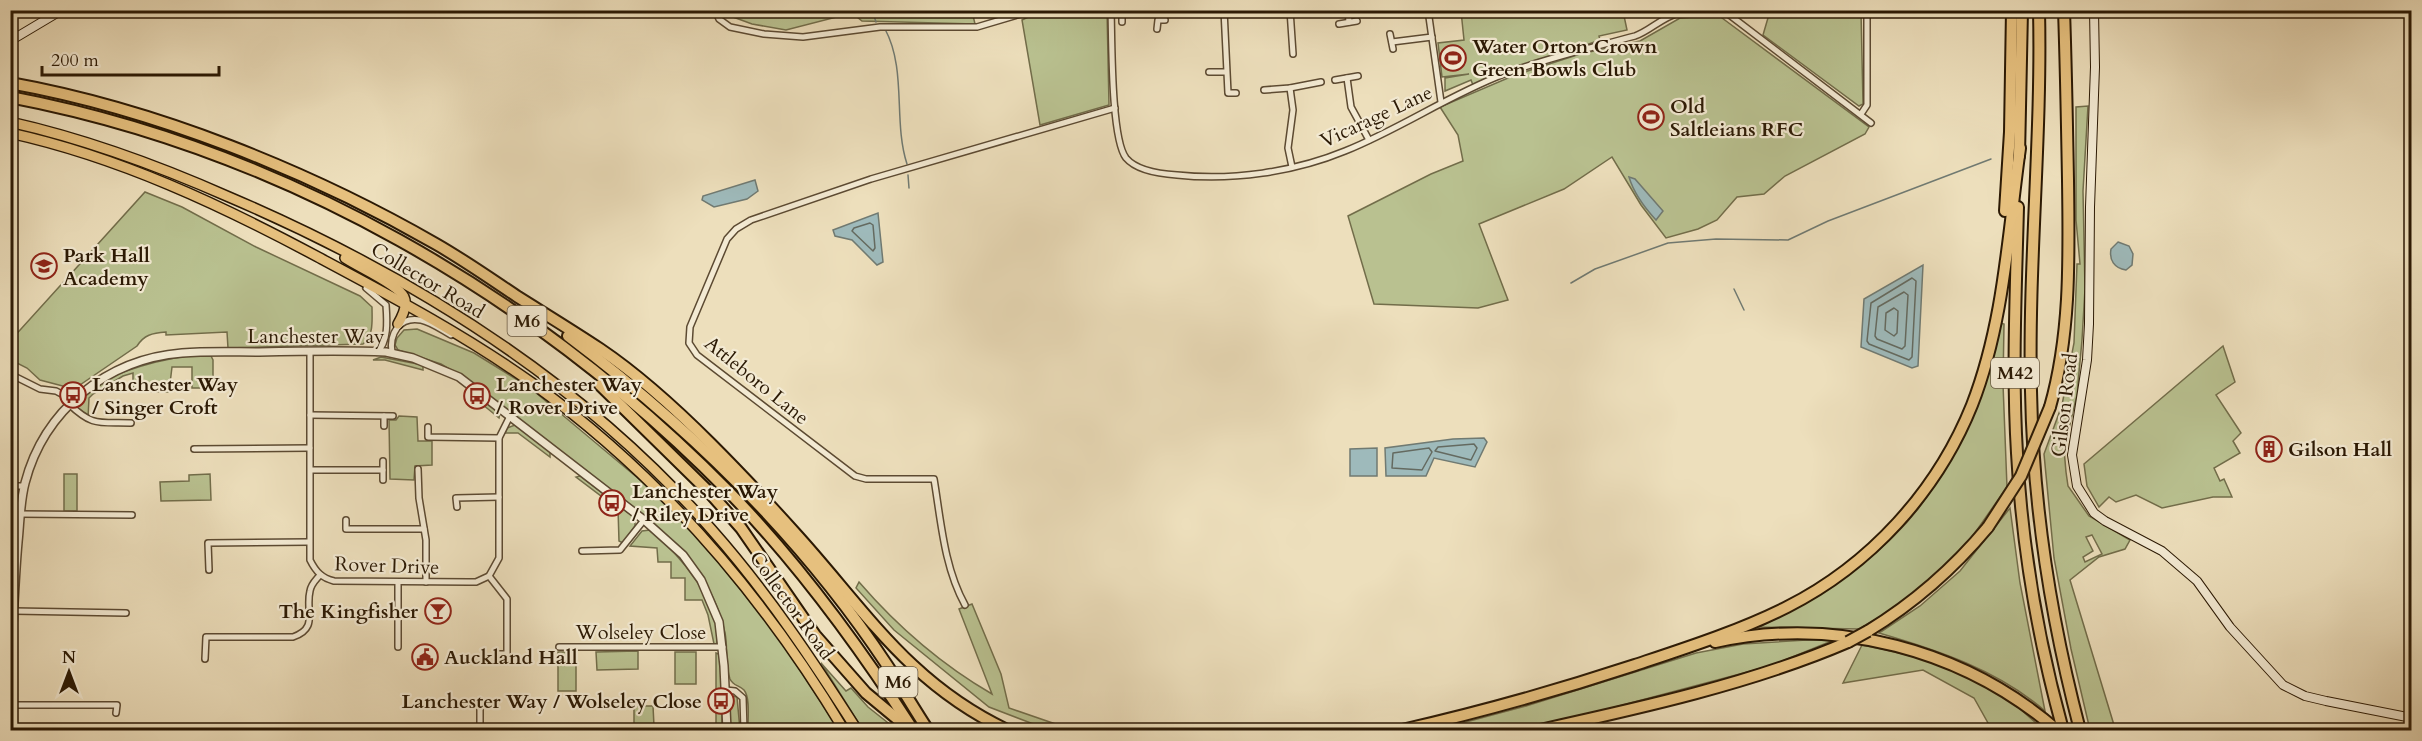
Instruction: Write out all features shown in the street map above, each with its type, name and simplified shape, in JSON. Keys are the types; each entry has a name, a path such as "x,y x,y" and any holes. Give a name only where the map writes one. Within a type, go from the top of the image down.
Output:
{"highway":[{"name":"M42","path":"1991,343 2007,176 2012,10"},
{"name":"M42","path":"2022,10 2014,344 2017,462 2028,561 2046,661 2063,730"},
{"name":"M42","path":"2039,10 2038,169 2031,316 2033,456 2044,559 2059,641 2080,730"},
{"path":"1540,730 1695,692 1789,665 1848,642 1868,631 1931,586 1960,559 1988,527 2021,476 2050,407 2062,358 2068,307 2069,218 2064,10"},
{"name":"M6","path":"10,82 155,120 283,168 410,230 506,289 601,361 683,430 771,519 849,612 886,664 928,730"},
{"name":"M6","path":"10,97 56,106 132,126 191,146 304,193 408,245 548,335 648,415 729,492 821,598 875,672 912,730"},
{"name":"Collector Road","path":"10,122 86,142 141,161 239,201 316,237 473,326 541,373 627,443 712,530 746,570 796,638 857,730"},
{"name":"Collector Road","path":"10,133 80,152 183,190 288,241 405,304 502,363 558,403 619,452 703,536 757,601 820,691 844,730"},
{"path":"1660,657 1786,608 1849,568 1885,537 1929,484 1960,431 1982,378 1997,320 2019,148"},
{"path":"316,237 358,267 396,288 404,296 405,304 398,324"},
{"path":"506,289 603,351 670,404 795,532 861,613 904,659 928,682 979,716 1006,730"},
{"path":"548,335 718,502 741,528 815,635 866,693 883,709 912,730"},
{"path":"1402,730 1486,710 1717,641 1790,632 1852,635 1942,660 1980,678 2020,702 2057,730"}],"main road":[{"path":"10,41 62,10"},
{"name":"Gilson Road","path":"2094,10 2095,67 2089,324 2087,360 2072,455 2078,486 2094,513 2104,521 2162,551 2197,581 2230,627 2283,685 2305,696 2412,718"}],"street":[{"path":"715,10 719,19 730,27 764,34 803,37 879,27 977,27 1034,10"},
{"path":"1224,10 1228,93 1236,93"},
{"path":"1290,10 1293,54"},
{"path":"1348,10 1349,22"},
{"path":"1428,10 1441,102"},
{"name":"Vicarage Lane","path":"1111,13 1115,108 1119,140 1127,159 1158,173 1188,177 1231,176 1292,167 1329,157 1370,140 1441,102 1504,74 1579,49 1638,35 1678,13 1706,10"},
{"path":"1723,10 1871,123"},
{"path":"1861,114 1867,105 1868,10"},
{"path":"1111,13 1122,12 1122,22"},
{"path":"1157,29 1160,18"},
{"path":"1339,24 1357,21"},
{"path":"1390,34 1393,49"},
{"path":"1392,42 1432,37"},
{"path":"1285,47 1292,46"},
{"path":"1209,72 1226,72"},
{"path":"1335,80 1358,76"},
{"path":"1347,78 1352,107 1370,140"},
{"path":"1264,90 1321,82"},
{"path":"1290,88 1293,110 1288,148 1292,167"},
{"name":"Attleboro Lane","path":"965,605 955,587 944,542 934,479 866,479 855,476 697,355 689,343 690,327 727,239 736,229 776,211 947,156 1115,108"},
{"path":"183,190 375,293 386,305 387,321 383,345 377,352"},
{"path":"392,353 391,344 398,324 417,320 423,321 502,363"},
{"name":"Lanchester Way","path":"10,678 20,514 24,486 31,461 42,439 71,402 113,371 149,358 181,353 310,351 392,353 436,366 459,376 672,543 701,580 716,614 723,647 727,730"},
{"name":"Rover Drive","path":"310,351 309,542 310,560 320,574 334,581 398,582 476,582 489,576"},
{"path":"18,369 13,375 40,389 56,392 71,402 81,416 93,422 131,423"},
{"path":"310,415 393,416"},
{"path":"384,416 384,426"},
{"path":"496,654 507,654 508,606 502,590 489,576 499,558 499,438 510,416"},
{"path":"428,427 428,437 499,438"},
{"path":"194,449 310,448"},
{"path":"383,461 383,480"},
{"path":"418,469 426,582"},
{"path":"311,470 383,470"},
{"path":"409,484 418,484"},
{"path":"10,486 24,486"},
{"path":"457,507 456,498 499,497"},
{"path":"20,514 132,515"},
{"path":"346,520 346,529 424,529"},
{"path":"582,551 620,550 644,520"},
{"path":"209,570 208,543 309,542"},
{"path":"205,659 206,637 293,637 302,634 309,623 309,593 312,584 320,574"},
{"path":"398,582 398,647"},
{"path":"15,611 126,613"},
{"name":"Wolseley Close","path":"559,647 723,647"},
{"path":"726,690 735,691 743,698 744,730"},
{"path":"10,705 117,705 116,712"},
{"path":"480,710 480,730"}],"green space":[{"path":"914,10 972,11 975,24 862,21 852,13 786,30 752,24 722,11 902,11 908,13"},
{"path":"1043,10 1107,11 1109,105 1040,125 1022,20"},
{"path":"1461,11 1623,11 1627,30 1599,36 1600,40 1473,85 1471,80 1445,91 1445,78 1469,74 1442,77 1438,43 1464,40"},
{"path":"1770,11 1861,11 1863,104 1859,106 1763,35"},
{"name":"Old Saltleians RFC","path":"1718,15 1869,127 1865,134 1785,176 1764,194 1737,197 1717,220 1698,229 1666,238 1641,205 1612,157 1564,189 1479,224 1508,300 1478,308 1374,304 1348,216 1431,174 1463,161 1458,135 1440,107 1515,75 1580,54 1640,41 1680,18"},
{"path":"2088,106 2083,191 2085,289 2077,395 2064,449 2066,472 2068,486 2089,516 2130,540 2125,549 2099,557 2070,580 2114,725 2106,730 2090,730 2071,649 2054,558 2044,454 2062,405 2074,343 2077,264 2080,264 2076,220 2076,107","holes":["2092,535 2102,554 2085,562 2083,557 2093,551 2086,537"]},
{"path":"145,192 182,207 256,247 360,296 372,307 372,327 367,340 363,344 228,348 227,332 166,335 166,332 157,333 146,337 137,346 74,389 40,380 27,368 11,360 11,340"},
{"path":"2000,323 2004,324 2003,384 2007,487 1965,547 1922,588 1859,629 1759,627 1810,599 1861,565 1905,524 1924,501 1945,465"},
{"path":"417,329 474,353 529,387 664,500 702,542 778,636 839,730 751,729 748,726 746,693 733,683 728,674 726,638 720,615 705,582 683,553 643,515 460,375 441,364 398,350 395,345 397,338 404,330"},
{"path":"2223,346 2235,382 2216,395 2241,433 2233,441 2240,453 2214,468 2220,481 2224,479 2232,497 2213,497 2162,508 2136,495 2116,502 2109,497 2099,507 2087,486 2084,464"},
{"path":"187,356 211,356 213,383 210,383 209,388 192,388 192,367 172,367 169,392 133,391 133,373 123,376 89,398 88,418 76,408 82,397 107,379 159,361"},
{"path":"381,357 423,365 423,370 385,360 373,360"},
{"path":"466,391 477,394 500,413 499,418"},
{"path":"399,416 417,417 418,441 432,441 432,465 415,466 414,480 390,479 389,420 396,420"},
{"path":"515,425 550,451 550,457 518,433 505,433 507,428"},
{"path":"64,474 77,474 77,511 64,511"},
{"path":"210,474 211,500 161,501 160,482 189,481 189,475"},
{"path":"580,476 635,518 635,526 623,543 619,541 618,509 576,477"},
{"path":"2010,508 2020,583 2045,711 2007,684 1966,663 1879,633 1920,606 1960,571"},
{"path":"650,530 685,566 706,596 717,628 717,644 714,644 708,615 702,600 685,600 685,578 671,578 671,562 658,562 657,548 630,546 642,531"},
{"path":"859,582 921,644 973,683 992,694 959,609 972,604 1001,674 1009,708 1073,730 1049,730 989,707 894,630 856,588"},
{"path":"1839,638 1770,666 1604,710 1514,730 1436,730 1526,706 1696,653 1743,644"},
{"path":"1862,645 1923,659 1963,674 2000,694 2045,730 1992,730 1974,698 1923,670 1843,683"},
{"path":"638,651 638,669 597,670 596,652"},
{"path":"558,652 576,652 576,691 558,691"},
{"path":"675,652 696,652 696,684 675,684"},
{"path":"716,653 721,655 722,728 716,730"},
{"path":"821,663 846,691 851,688 868,707 897,730 863,730"},
{"path":"732,696 737,697 740,730 733,730 730,724"},
{"path":"634,706 653,706 654,726 678,726 678,729 634,730"}],"water":[{"path":"1629,177 1635,179 1663,211 1656,220 1640,200"},
{"path":"755,180 758,191 747,199 714,207 702,200 703,196"},
{"path":"878,213 883,262 877,265 852,240 835,236 833,230"},
{"path":"2118,242 2129,246 2133,254 2132,265 2126,270 2115,265 2111,257 2111,249"},
{"path":"1923,265 1918,366 1912,368 1861,347 1864,299"},
{"path":"1484,438 1487,442 1475,467 1434,458 1426,476 1386,476 1385,448 1453,439"},
{"path":"1377,448 1377,476 1350,476 1350,449"}],"waterway":[{"path":"872,10 876,22"},
{"path":"885,29 896,61 901,131 907,164"},
{"path":"1571,283 1595,269 1668,243 1716,239 1788,240 1828,221 1991,159"},
{"path":"908,175 909,188"},
{"path":"1734,289 1744,310"}],"place":[{"name":"Water Orton Crown Green Bowls Club","path":"1453,58"},
{"name":"Old Saltleians RFC","path":"1651,117"},
{"name":"Park Hall Academy","path":"44,266"},
{"name":"Lanchester Way / Singer Croft","path":"73,395"},
{"name":"Lanchester Way / Rover Drive","path":"477,396"},
{"name":"Gilson Hall","path":"2269,449"},
{"name":"Lanchester Way / Riley Drive","path":"612,503"},
{"name":"The Kingfisher","path":"438,611"},
{"name":"Auckland Hall","path":"425,657"},
{"name":"Lanchester Way / Wolseley Close","path":"721,701"}]}
